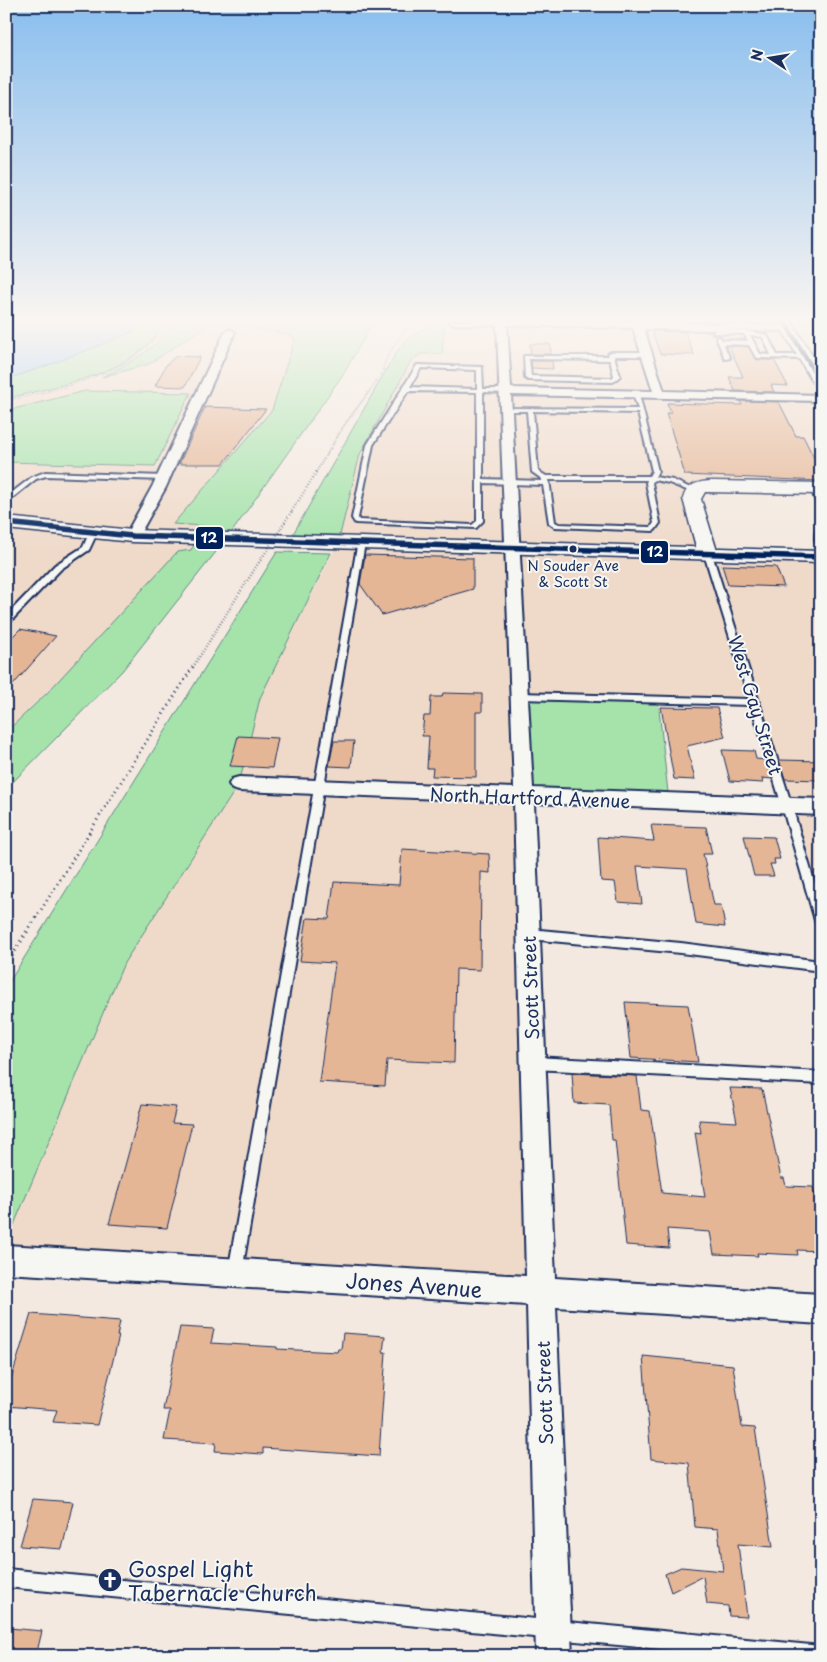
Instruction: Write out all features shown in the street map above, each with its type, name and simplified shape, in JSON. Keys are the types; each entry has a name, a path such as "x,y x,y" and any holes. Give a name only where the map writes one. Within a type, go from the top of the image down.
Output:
{"main road":[{"path":"695,490 713,486 817,489"},
{"name":"West Gay Street","path":"695,490 692,499 708,554"},
{"path":"6,523 132,536 821,557"}],"street":[{"path":"132,536 163,478 199,399"},
{"name":"Scott Street","path":"505,399 524,797 554,1656"},
{"name":"North Hartford Avenue","path":"239,784 821,808"},
{"name":"Jones Avenue","path":"6,1259 821,1309"}],"lane":[{"path":"400,399 370,445 355,518 357,522 474,527 480,521 480,399"},
{"path":"530,409 535,472 546,480 552,523 557,526 653,529 657,523 649,483 655,471 637,399"},
{"path":"506,409 641,411"},
{"path":"6,501 34,478 45,474 163,478"},
{"path":"480,481 509,482 652,478 671,481 695,490"},
{"path":"817,489 821,507"},
{"path":"821,524 818,538 821,546"},
{"path":"6,621 58,567 86,548 93,533"},
{"path":"235,1273 361,543"},
{"name":"West Gay Street","path":"708,554 787,806 821,924"},
{"path":"519,696 755,702"},
{"path":"528,934 681,948 821,966"},
{"path":"533,1063 821,1078"},
{"path":"6,1578 821,1655"}],"path":[{"path":"6,965 345,424 364,399"}],"shaded area":[{"path":"22,399 276,399 272,410 173,524 205,526 190,550 6,732 6,403"},
{"path":"390,399 821,399 821,489 696,489 709,554 821,557 821,924 755,702 520,696 540,1292 6,1259 6,1244 124,963 239,784 260,698 338,542 360,454"}],"green space":[{"path":"55,399 188,399 155,466 6,462 6,411"},
{"path":"276,399 326,399 234,529 122,671 6,789 6,732 47,693 177,552 191,550 204,526 173,524 272,410"},
{"path":"370,399 390,399 360,454 340,535 293,534"},
{"path":"277,552 331,553 260,698 239,784 124,963 13,1227 6,1228 6,987"},
{"path":"519,696 658,700 669,802 524,797"}],"building":[{"path":"740,401 779,402 796,436 803,436 821,472 821,481 685,475 666,413 671,413 667,403 742,405"},
{"path":"205,407 266,409 223,464 179,464"},
{"path":"365,555 473,558 473,589 382,615 360,584"},
{"path":"722,565 776,567 784,587 728,585"},
{"path":"20,629 56,636 6,693 6,643"},
{"path":"443,693 482,694 482,712 476,712 476,777 432,776 433,768 427,768 429,736 422,736 424,716 430,716 431,697 442,697"},
{"path":"661,707 717,708 725,737 687,746 695,780 674,779"},
{"path":"238,736 278,738 272,768 230,766"},
{"path":"334,741 354,741 351,767 329,766"},
{"path":"722,750 754,751 756,759 766,760 772,779 762,778 763,783 730,781"},
{"path":"779,760 821,761 821,780 785,779"},
{"path":"651,825 706,827 712,854 703,854 714,905 721,905 725,927 696,924 687,869 637,866 642,904 618,902 615,882 601,881 598,837 654,841"},
{"path":"744,836 774,837 780,859 774,859 775,864 770,864 774,876 754,876"},
{"path":"402,849 489,854 490,873 481,872 480,970 456,969 454,1063 387,1060 385,1086 319,1082 335,963 300,961 307,918 329,919 334,882 399,885"},
{"path":"625,1002 688,1005 698,1062 631,1058"},
{"path":"572,1073 637,1076 641,1110 650,1111 662,1193 705,1197 695,1132 701,1133 699,1120 737,1122 730,1088 762,1089 781,1178 784,1178 786,1186 813,1187 817,1203 821,1203 821,1251 797,1250 798,1255 757,1253 758,1256 714,1254 710,1232 667,1229 669,1248 626,1245 615,1140 612,1140 609,1105 574,1103"},
{"path":"142,1104 176,1107 172,1123 192,1124 167,1228 109,1224"},
{"path":"31,1314 120,1321 117,1336 119,1336 97,1425 53,1422 57,1410 6,1406 6,1396"},
{"path":"180,1327 214,1329 211,1343 337,1352 338,1349 341,1349 343,1333 385,1336 383,1352 386,1352 379,1456 263,1448 263,1454 215,1451 216,1443 164,1440 170,1410 163,1410"},
{"path":"643,1356 733,1365 742,1427 755,1428 773,1547 738,1544 747,1617 729,1616 728,1606 707,1604 703,1576 671,1592 665,1574 681,1567 723,1571 718,1529 695,1527 689,1463 651,1459"},
{"path":"33,1499 73,1502 62,1549 20,1546"},
{"path":"9,1628 42,1631 36,1656 6,1656"}],"transit line":[{"name":"12","path":"6,523 132,536 821,557"}],"place":[{"name":"N Souder Ave & Scott St","path":"573,549"},
{"name":"Gospel Light Tabernacle Church","path":"110,1580"}]}
